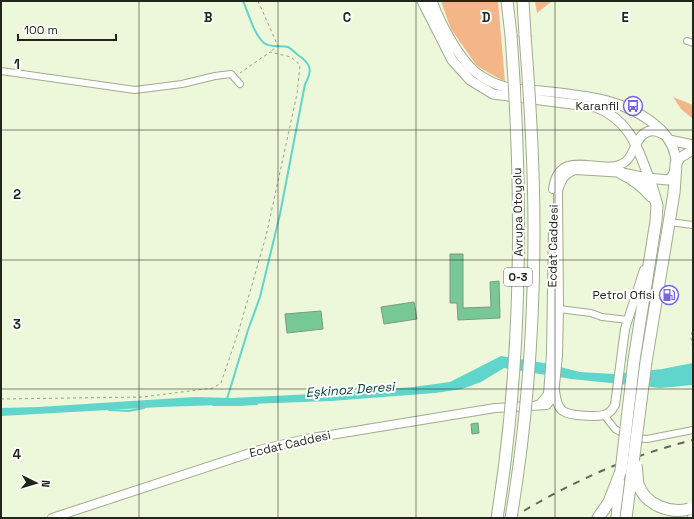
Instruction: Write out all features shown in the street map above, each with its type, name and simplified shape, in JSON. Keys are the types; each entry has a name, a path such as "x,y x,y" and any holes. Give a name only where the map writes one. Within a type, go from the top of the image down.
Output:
{"highway":[{"name":"Avrupa Otoyolu","path":"497,518 509,432 515,356 520,229 516,122 508,1"},
{"name":"Avrupa Otoyolu","path":"511,518 523,427 532,305 533,198 523,1"},
{"path":"626,518 646,362 674,194 676,165"},
{"path":"621,173 639,182 656,201"},
{"path":"617,518 634,360 656,221 656,201 649,178"},
{"path":"636,440 638,484 644,494 652,502 662,508 692,513"},
{"path":"598,518 609,502 621,471"}],"main road":[{"path":"422,1 452,60 470,80 493,94 596,107 607,112 623,124 636,144 649,178 667,180 674,173 676,155 670,141 654,124 638,113 615,103 596,98 511,89 497,85 480,76 463,60 436,13 432,1"},
{"path":"636,144 641,136 649,131 660,132 670,141 693,145"},
{"name":"Ecdat Caddesi","path":"555,354 554,187 557,176 561,170 573,165 620,165 626,162 630,157 636,144"},
{"path":"676,165 681,157 693,150"},
{"name":"Ecdat Caddesi","path":"52,518 251,453 306,438 495,408 547,405 551,401 553,385 559,309 558,191 561,182 569,172 576,170 621,173 649,178"},
{"path":"553,385 559,407 563,411 594,416 604,415 612,411 615,405 620,364 628,320 653,242"}],"street":[{"path":"1,71 135,90 182,84 215,76 231,74 240,84"},
{"path":"669,222 693,225"},
{"path":"559,309 628,320"},
{"path":"604,415 615,429 634,437 647,439 693,430"}],"path":[{"path":"234,77 278,46 258,1"},
{"path":"1,399 143,397 213,388 222,383 266,236 297,94 300,65 290,57 270,52"},
{"path":"693,326 691,335 693,349"}],"shaded area":[{"path":"441,1 498,1 505,82 477,66 451,29"},
{"path":"535,1 552,1 537,13"},
{"path":"673,97 693,105 693,119 681,109"}],"water":[{"path":"501,356 544,363 580,372 614,374 662,369 693,363 693,385 660,388 571,379 504,368 481,382 462,389 435,393 331,401 161,407 1,416 1,408 194,397 233,398 313,394 413,387 450,382"}],"building":[{"path":"450,254 463,254 463,308 491,307 490,282 499,281 500,318 458,320 457,303 450,303"},
{"path":"414,302 417,319 384,324 381,307"},
{"path":"321,311 323,329 287,333 285,314"},
{"path":"478,423 479,433 472,434 471,424"}],"waterway":[{"path":"227,399 248,330 260,297 280,214 305,84 310,71 306,61 288,47 266,45 260,39 254,29 243,1"},
{"name":"Eşkinoz Deresi","path":"213,405 257,404"},
{"name":"Eşkinoz Deresi","path":"109,410 129,411 144,408"}],"railway":[{"path":"512,518 555,493 622,462 693,440"}],"place":[{"name":"Karanfil","path":"633,106"},
{"name":"Petrol Ofisi","path":"669,295"}]}
